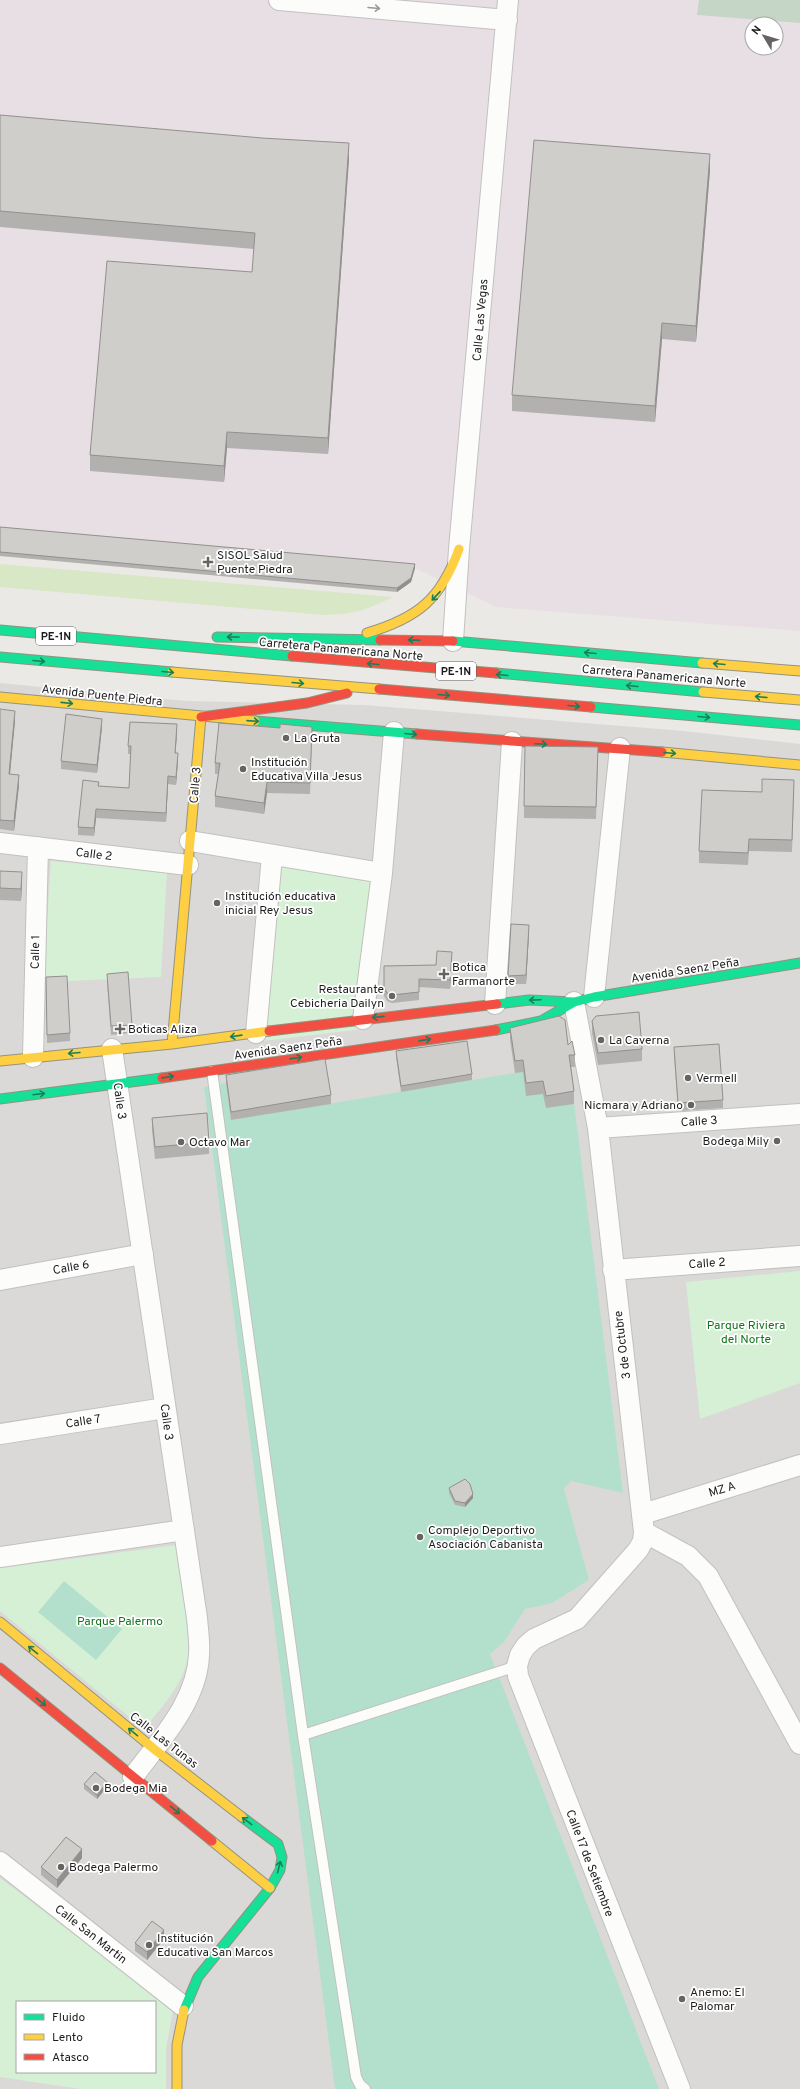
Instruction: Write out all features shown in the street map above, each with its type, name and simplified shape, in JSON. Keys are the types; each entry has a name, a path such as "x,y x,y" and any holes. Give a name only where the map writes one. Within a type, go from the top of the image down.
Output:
{"main road":[{"path":"342,638 390,626 418,612 431,602 447,581 459,549"},
{"name":"Carretera Panamericana Norte","path":"0,630 800,700"},
{"path":"112,641 202,638 342,638 453,641 800,671"},
{"name":"PE-1N","path":"0,657 800,725"},
{"path":"201,717 307,703 364,689"},
{"name":"Avenida Puente Piedra","path":"0,696 201,717"},
{"path":"201,717 512,742 620,748 800,765"},
{"name":"Calle 3","path":"172,1044 201,717"},
{"name":"Avenida Saenz Peña","path":"0,1099 212,1071 498,1030 541,1021 574,1002 594,997 800,963"},
{"name":"Avenida Saenz Peña","path":"0,1061 172,1044 362,1019 495,1004 544,1000 574,1002"},
{"name":"Calle Las Tunas","path":"0,1622 154,1749 278,1844 282,1857 280,1870 270,1888 198,1977 189,1991 183,2006 177,2043 177,2089"},
{"path":"0,1668 270,1888"}],"street":[{"path":"279,0 507,20"},
{"name":"Calle Las Vegas","path":"453,641 459,549 508,0"},
{"path":"362,1019 382,873 394,732"},
{"path":"495,1004 512,742"},
{"path":"594,997 620,748"},
{"path":"190,841 272,856 382,873"},
{"name":"Calle 2","path":"0,843 188,865"},
{"name":"Calle 1","path":"33,1057 38,847"},
{"path":"256,1033 272,856"},
{"name":"3 de Octubre","path":"517,1666 520,1655 526,1646 534,1639 577,1619 638,1550 643,1542 644,1523 613,1270 598,1128 574,1002"},
{"name":"Calle 3","path":"112,1049 197,1618 199,1655 192,1688 178,1716 133,1777"},
{"name":"Calle 3","path":"598,1128 800,1114"},
{"name":"Calle 6","path":"0,1280 143,1254"},
{"name":"Calle 2","path":"613,1270 800,1256"},
{"name":"Calle 7","path":"0,1434 165,1408"},
{"name":"MZ A","path":"644,1523 800,1465"},
{"path":"644,1523 688,1556 708,1576 799,1740"},
{"path":"0,1558 184,1530"},
{"name":"Calle 17 de Setiembre","path":"517,1666 521,1687 680,2089"},
{"name":"Calle San Martin","path":"0,1862 183,2006"}],"lane":[{"path":"212,1071 303,1734 356,2077 360,2085 365,2089"},
{"path":"303,1734 517,1666"}],"shaded area":[{"path":"0,0 699,0 698,15 744,19 744,56 784,56 784,22 800,23 800,631 496,607 415,568 0,531"},
{"path":"0,683 186,701 364,705 684,731 800,744 800,2089 0,2089"}],"green space":[{"path":"699,0 800,0 800,23 784,22 784,16 744,16 744,19 697,15"},
{"path":"0,564 393,597 374,606 352,613 323,615 0,587"},
{"path":"270,848 377,864 363,1029 255,1042"},
{"path":"51,861 167,871 161,977 43,982"},
{"name":"Complejo Deportivo Asociación Cabanista","path":"569,1064 623,1493 571,1481 564,1489 589,1580 552,1603 525,1609 504,1642 490,1654 659,2089 335,2089 204,1087 226,1083 231,1120"},
{"name":"Parque Riviera del Norte","path":"800,1271 800,1383 700,1419 686,1282"},
{"name":"Parque Palermo","path":"178,1545 189,1621 190,1636 187,1662 175,1689 144,1729 0,1611 0,1568"},
{"path":"64,1581 122,1629 96,1660 38,1612"},
{"path":"0,1878 173,2010 166,2049 166,2089 80,2089 0,2077"}],"building":[{"path":"0,115 262,138 349,143 328,438 227,432 224,466 90,455 107,261 252,272 255,233 0,211"},
{"path":"534,140 710,154 696,326 662,323 655,406 512,395"},
{"name":"SISOL Salud Puente Piedra","path":"0,527 415,564 411,578 397,588 0,552"},
{"path":"0,709 15,711 9,774 19,775 14,821 0,820"},
{"path":"66,714 102,719 97,765 61,761"},
{"path":"130,722 177,724 175,753 178,753 176,777 168,776 166,813 96,809 94,828 78,827 83,780 99,782 98,786 129,788 131,746 128,746"},
{"path":"219,723 280,728 280,724 312,727 310,783 267,782 264,803 215,796 220,763 215,763"},
{"path":"525,746 598,747 596,807 524,806"},
{"path":"762,779 794,780 792,840 749,839 748,853 699,851 702,790 762,792"},
{"path":"0,871 22,872 21,889 0,888"},
{"path":"511,924 529,925 526,975 508,976"},
{"path":"437,951 452,952 450,980 419,979 419,992 392,995 387,993 384,987 384,966 436,965"},
{"path":"128,972 132,1025 111,1026 107,974"},
{"path":"67,976 70,1033 47,1035 46,977"},
{"path":"639,1012 642,1049 598,1053 592,1021 596,1016"},
{"path":"559,1016 565,1020 568,1045 572,1041 575,1055 569,1055 574,1091 546,1096 543,1081 526,1083 523,1060 515,1061 510,1028"},
{"path":"467,1041 472,1074 401,1086 396,1051"},
{"path":"719,1044 723,1100 678,1103 674,1047"},
{"path":"325,1059 331,1095 231,1112 226,1075"},
{"path":"207,1113 209,1142 155,1147 152,1118"},
{"path":"465,1479 470,1484 473,1494 465,1503 455,1501 449,1488"},
{"name":"Bodega Mia","path":"95,1772 107,1782 97,1795 84,1784"},
{"name":"Bodega Palermo","path":"66,1837 82,1849 57,1880 41,1867"},
{"path":"152,1921 164,1930 147,1952 135,1943"}],"traffic: fast":[{"path":"0,630 292,656"},
{"path":"217,637 380,640"},
{"path":"453,641 702,663"},
{"path":"0,657 172,672"},
{"path":"496,673 703,692"},
{"path":"591,707 800,725"},
{"path":"255,721 417,734"},
{"path":"496,1030 541,1021 574,1002 594,997 800,963"},
{"path":"497,1004 529,1000 574,1002"},
{"path":"0,1099 162,1078"},
{"path":"184,2010 198,1977 270,1888 280,1870 282,1857 278,1844 242,1817"}],"traffic: slow":[{"path":"367,633 400,621 414,613 425,604 435,594 444,581 459,549"},
{"path":"702,663 800,671"},
{"path":"172,672 379,689"},
{"path":"703,692 800,700"},
{"path":"0,697 255,721"},
{"path":"172,1044 201,717"},
{"path":"662,752 800,765"},
{"path":"0,1061 172,1044 269,1031"},
{"path":"0,1622 154,1749 242,1817"},
{"path":"212,1841 270,1888"},
{"path":"177,2089 177,2045 184,2010"}],"traffic: jam":[{"path":"380,640 453,641"},
{"path":"292,656 496,673"},
{"path":"379,689 591,707"},
{"path":"201,717 307,703 347,693"},
{"path":"417,734 662,752"},
{"path":"269,1031 497,1004"},
{"path":"162,1078 496,1030"},
{"path":"0,1668 212,1841"}],"place":[{"name":"SISOL Salud Puente Piedra","path":"208,562"},
{"name":"La Gruta","path":"286,738"},
{"name":"Institución Educativa Villa Jesus","path":"243,769"},
{"name":"Institución educativa inicial Rey Jesus","path":"217,903"},
{"name":"Botica Farmanorte","path":"444,974"},
{"name":"Restaurante Cebicheria Dailyn","path":"392,996"},
{"name":"Boticas Aliza","path":"120,1029"},
{"name":"La Caverna","path":"601,1040"},
{"name":"Vermell","path":"688,1078"},
{"name":"Nicmara y Adriano","path":"691,1105"},
{"name":"Bodega Mily","path":"777,1141"},
{"name":"Octavo Mar","path":"181,1142"},
{"name":"Complejo Deportivo Asociación Cabanista","path":"420,1537"},
{"name":"Bodega Mia","path":"96,1788"},
{"name":"Bodega Palermo","path":"61,1867"},
{"name":"Institución Educativa San Marcos","path":"149,1945"},
{"name":"Anemo: El Palomar","path":"682,1999"}]}
